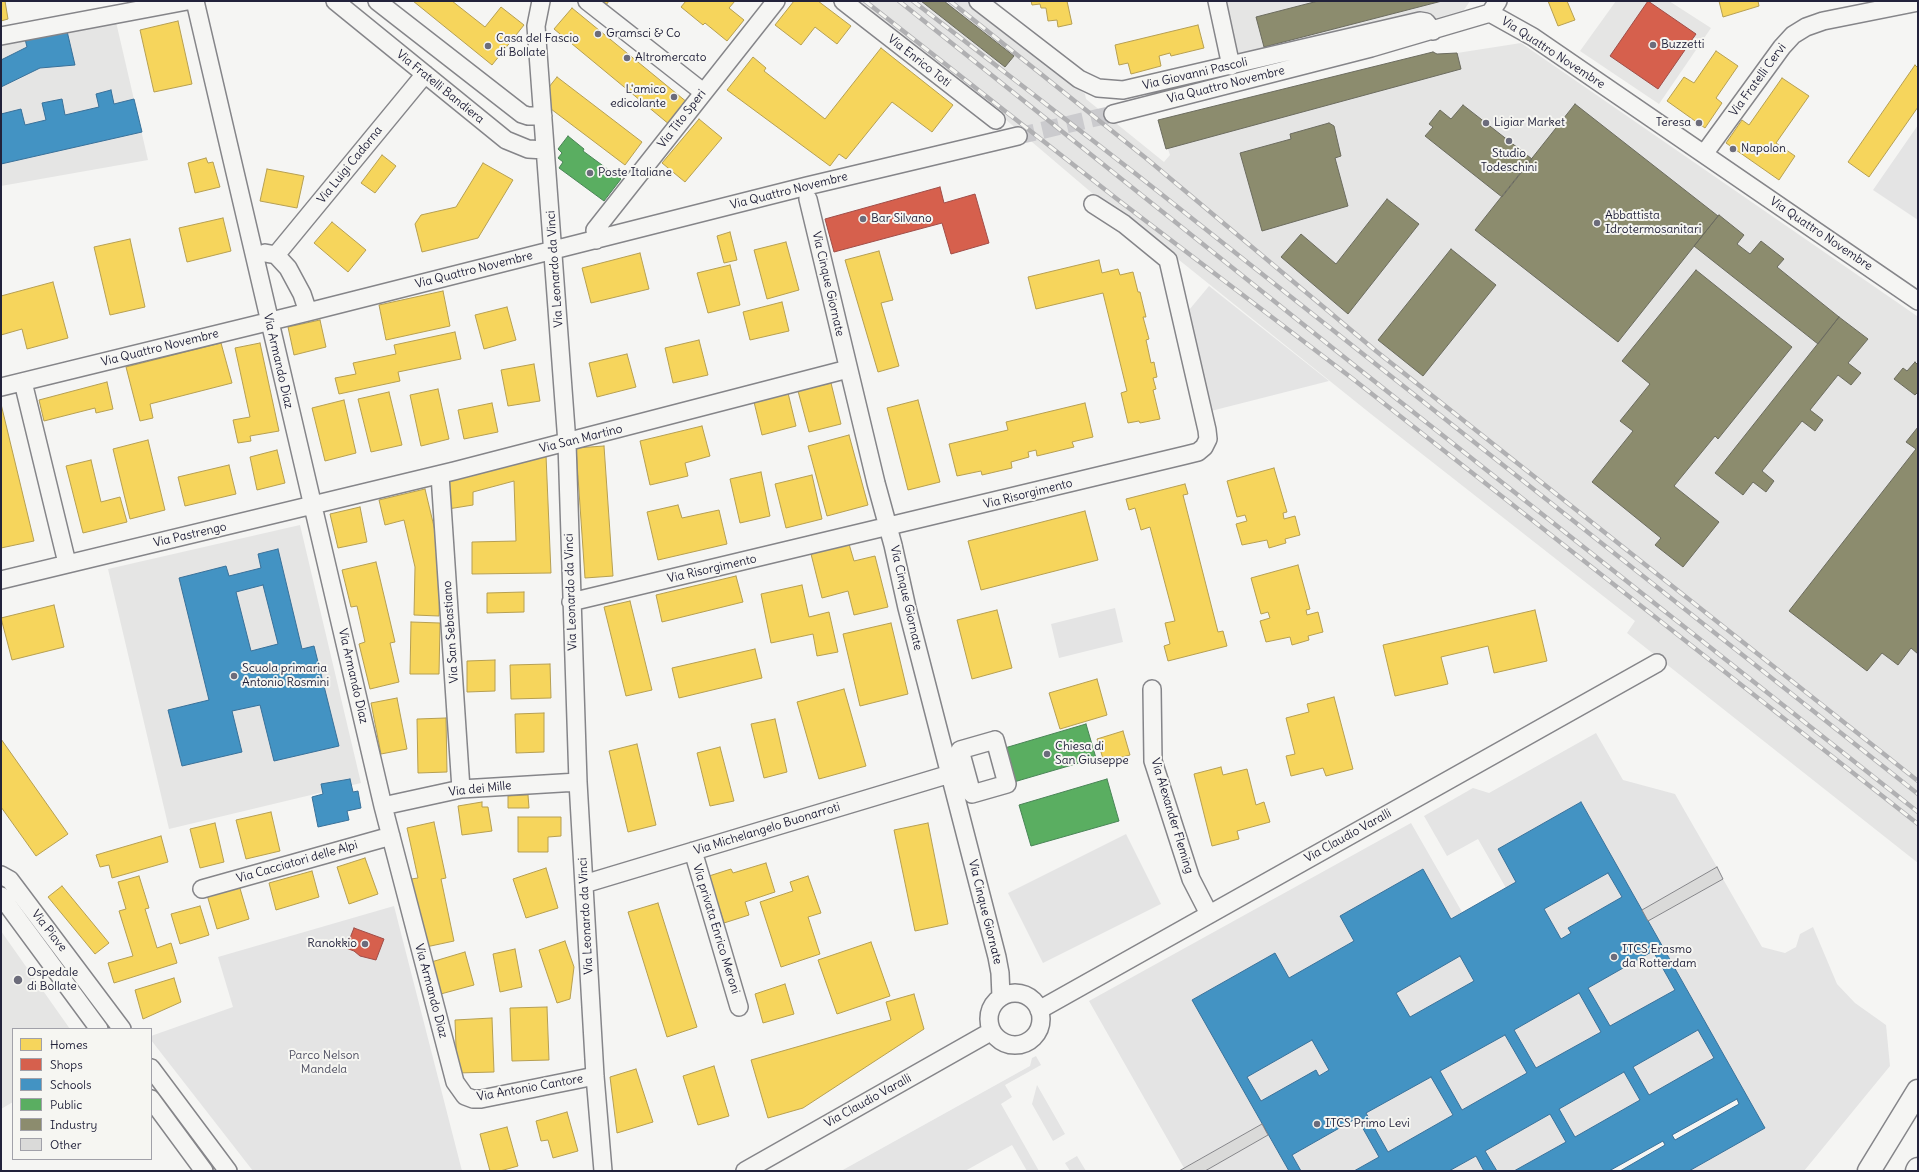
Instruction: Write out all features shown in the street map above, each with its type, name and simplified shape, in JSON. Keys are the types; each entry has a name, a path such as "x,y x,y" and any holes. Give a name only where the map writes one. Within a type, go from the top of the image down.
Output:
{"highway":[{"path":"1869,1171 1918,1091"}],"street":[{"path":"1,36 186,1"},
{"name":"Via Armando Diaz","path":"195,1 268,321 383,806 455,1082 465,1096"},
{"path":"377,1 522,114 528,116 543,116"},
{"path":"587,1 703,92"},
{"name":"Via Tito Speri","path":"596,240 595,230 776,1"},
{"name":"Via Enrico Toti","path":"843,1 996,120"},
{"name":"Via Giovanni Pascoli","path":"978,1 1079,79 1098,88 1123,90 1420,21 1426,22 1433,31"},
{"path":"1217,1 1231,66"},
{"name":"Via Fratelli Cervi","path":"1704,154 1782,47 1793,35 1806,27 1823,21 1918,2"},
{"name":"Via Fratelli Bandiera","path":"342,3 425,74 506,140 528,149 545,150"},
{"name":"Via Quattro Novembre","path":"1113,114 1433,31 1492,5 1533,37 1918,301"},
{"name":"Via Leonardo da Vinci","path":"539,7 536,26 554,250 567,443 578,782 595,1076 603,1171"},
{"name":"Via Luigi Cadorna","path":"276,255 425,74"},
{"name":"Via Quattro Novembre","path":"1,387 308,312 807,186 1018,136"},
{"name":"Via Cinque Giornate","path":"808,199 848,369 997,957 1000,973 1001,997"},
{"name":"Via Risorgimento","path":"571,602 1186,456 1204,448 1208,439 1207,430 1168,260 1124,224 1093,204"},
{"path":"253,252 276,255 283,261 294,277 308,312"},
{"name":"Via San Martino","path":"313,506 567,443 848,369"},
{"path":"23,382 67,563"},
{"name":"Via San Sebastiano","path":"440,475 461,789"},
{"name":"Via Pastrengo","path":"1,580 67,563 313,506"},
{"name":"Via Claudio Varalli","path":"1039,1010 1657,663"},
{"name":"Via Alexander Fleming","path":"1152,689 1153,761 1192,879 1209,914"},
{"name":"Via Michelangelo Buonarroti","path":"584,884 950,774"},
{"name":"Via dei Mille","path":"383,806 461,789 578,782"},
{"name":"Via Cacciatori delle Alpi","path":"202,889 391,836"},
{"name":"Via privata Enrico Meroni","path":"693,851 739,1007"},
{"name":"Via Piave","path":"1,875 10,880 121,1028"},
{"name":"Via Piave","path":"1,896 98,1028"},
{"path":"1009,994 1027,996 1034,1002 1039,1010 1040,1022 1037,1031 1032,1038 1023,1044 1010,1044 1003,1042 992,1031 990,1025 990,1012 996,1001 1001,997 1009,994"},
{"name":"Via Claudio Varalli","path":"745,1171 992,1031"},
{"path":"152,1069 228,1171"},
{"name":"Via Antonio Cantore","path":"465,1096 473,1099 481,1099 595,1076"},
{"path":"152,1100 204,1171"}],"shaded area":[{"path":"848,1 967,1 1085,94 1086,99 1164,162 1170,155 1158,120 1433,52 1437,54 1457,53 1521,43 1917,316 1918,863 1627,633 1635,621 1371,414 1128,219 1099,199 1005,119 997,118"},
{"path":"1221,1 1470,1 1464,10 1387,33 1236,71"},
{"path":"1616,1 1669,1 1711,28 1659,104 1580,51"},
{"path":"116,22 148,160 1,186 1,44"},
{"name":"Scuola primaria Antonio Rosmini","path":"300,525 361,783 169,829 108,569"},
{"name":"Ospedale di Bollate","path":"1,931 69,1028 12,1028 12,1103 1,1109"}],"green space":[{"path":"1918,125 1918,220 1873,190"},
{"path":"1209,286 1329,381 1211,411 1189,310"},
{"path":"1115,608 1123,642 1059,658 1051,624"},
{"path":"1596,733 1623,780 1675,794 1717,867 1642,910 1581,802 1498,849 1516,882 1506,888 1478,839 1447,856 1424,816 1473,788 1489,793"},
{"path":"1411,823 1462,912 1451,919 1423,870 1340,916 1354,941 1289,978 1275,953 1192,1000 1262,1124 1184,1168 1089,1001"},
{"path":"1126,834 1161,904 1043,963 1008,893"},
{"path":"1608,873 1622,897 1568,928 1571,933 1561,939 1544,909"},
{"path":"1723,879 1762,947 1785,953 1796,947 1800,934 1813,927 1837,984 1855,1003 1886,1025 1890,1066 1804,1171 1689,1171 1765,1128 1648,921"},
{"name":"Parco Nelson Mandela","path":"394,906 462,1171 253,1171 152,1041 152,1036 233,1007 218,957"},
{"path":"1653,951 1675,990 1610,1026 1588,988"},
{"path":"1460,956 1474,981 1410,1017 1396,993"},
{"path":"1579,993 1601,1032 1536,1068 1514,1030"},
{"path":"1698,1030 1714,1058 1649,1095 1633,1067"},
{"path":"1505,1035 1527,1073 1462,1110 1440,1071"},
{"path":"1312,1040 1329,1070 1319,1076 1316,1071 1261,1101 1247,1077"},
{"path":"1036,1056 1041,1065 1005,1085 1012,1097 1001,1104 1039,1171 1027,1171 1012,1145 965,1171 841,1171 1030,1066 1032,1058"},
{"path":"1624,1072 1640,1100 1575,1137 1559,1109"},
{"path":"1431,1077 1453,1115 1388,1152 1366,1113"},
{"path":"1037,1085 1065,1134 1053,1141 1032,1104"},
{"path":"1550,1114 1566,1142 1514,1171 1497,1171 1485,1151"},
{"path":"1357,1118 1379,1157 1354,1171 1301,1171 1292,1155"},
{"path":"1268,1135 1289,1171 1205,1171"},
{"path":"1077,1156 1086,1171 1070,1171 1065,1163"},
{"path":"1476,1156 1484,1171 1449,1171"}],"building: Homes":[{"path":"1,1 5,1 8,19 1,21"},
{"name":"Casa del Fascio di Bollate","path":"413,1 452,1 485,27 501,7 524,25 492,65"},
{"path":"601,1 609,1 606,5"},
{"path":"686,1 735,1 729,8 744,20 727,41 705,23 703,25 681,7"},
{"path":"794,1 818,1 851,26 837,44 815,27 801,45 775,25"},
{"path":"1031,1 1067,1 1072,24 1058,27 1057,20 1048,21 1046,8 1041,8 1040,4 1032,5"},
{"path":"1548,1 1567,1 1575,20 1558,26"},
{"path":"1719,1 1758,1 1759,6 1723,17"},
{"path":"572,8 688,103 670,125 554,29"},
{"path":"178,21 192,84 154,92 140,30"},
{"path":"1198,25 1204,48 1171,56 1170,53 1159,56 1161,66 1131,74 1128,63 1119,65 1115,45"},
{"path":"881,48 953,105 932,132 892,102 846,159 839,154 830,166 727,90 753,57 766,68 764,71 825,119"},
{"path":"1716,51 1738,66 1716,98 1722,103 1705,128 1667,101 1684,77 1694,83"},
{"path":"1915,65 1918,68 1918,107 1869,177 1848,162"},
{"path":"557,77 642,142 625,165 551,109 549,87"},
{"path":"1782,78 1809,96 1776,143 1795,156 1779,180 1726,143 1742,120 1749,125"},
{"path":"699,119 722,138 685,182 662,163"},
{"path":"382,155 396,166 375,193 361,183"},
{"path":"206,158 208,163 213,162 220,187 195,193 188,163"},
{"path":"483,163 513,180 478,238 422,252 415,224 421,215 456,207"},
{"path":"267,169 304,176 297,208 260,201"},
{"path":"223,218 231,251 187,262 179,228"},
{"path":"332,222 366,250 348,272 314,243"},
{"path":"730,232 737,260 724,263 717,236"},
{"path":"130,239 145,307 110,315 94,247"},
{"path":"786,242 799,290 767,299 754,250"},
{"path":"879,251 893,300 881,303 899,366 878,372 845,260"},
{"path":"640,253 649,289 591,303 582,268"},
{"path":"1099,260 1102,273 1118,269 1120,275 1133,272 1146,317 1143,317 1149,339 1146,340 1151,363 1154,362 1157,377 1153,378 1156,389 1153,390 1160,419 1140,423 1139,421 1128,423 1121,393 1127,391 1103,293 1036,309 1028,277"},
{"path":"730,265 740,305 708,313 697,273"},
{"path":"53,282 68,338 27,349 22,329 1,335 1,296"},
{"path":"443,291 450,326 386,340 379,305"},
{"path":"782,302 789,331 750,340 743,312"},
{"path":"507,307 516,340 484,349 475,315"},
{"path":"320,320 326,347 294,355 288,327"},
{"path":"455,332 461,359 398,372 400,381 339,394 335,378 356,374 353,363 396,354 394,345"},
{"path":"699,340 708,375 673,383 665,348"},
{"path":"221,343 232,383 150,404 153,418 140,421 126,367"},
{"path":"260,343 279,431 250,436 251,441 238,443 233,420 250,417 235,348"},
{"path":"627,354 636,387 597,397 589,363"},
{"path":"534,364 540,401 508,406 501,370"},
{"path":"107,382 113,409 96,413 95,408 44,421 39,400"},
{"path":"831,383 841,424 809,432 798,391"},
{"path":"438,389 449,439 421,446 410,395"},
{"path":"389,392 402,445 371,452 358,399"},
{"path":"788,393 796,426 762,435 754,402"},
{"path":"344,400 356,453 325,461 312,408"},
{"path":"918,400 940,482 908,490 887,408"},
{"path":"492,403 498,432 464,439 458,410"},
{"path":"1085,403 1093,437 1072,442 1074,447 1037,456 1036,450 1028,452 1029,457 1011,462 1012,468 982,475 981,471 957,476 949,444 1008,430 1006,422"},
{"path":"1,404 34,541 1,548"},
{"path":"702,426 710,456 685,463 688,476 650,485 640,441"},
{"path":"849,435 868,505 827,516 808,446"},
{"path":"148,440 165,510 130,519 113,449"},
{"path":"604,446 613,576 585,578 576,448"},
{"path":"277,450 285,483 257,490 250,457"},
{"path":"546,455 551,573 472,574 472,542 516,541 514,481 473,492 473,505 448,509 445,479"},
{"path":"91,460 101,502 120,497 127,522 83,533 66,466"},
{"path":"229,465 236,494 185,506 178,477"},
{"path":"1274,468 1287,512 1283,513 1284,519 1295,516 1300,535 1285,539 1286,543 1269,548 1267,540 1242,545 1236,524 1247,521 1245,515 1237,517 1227,481"},
{"path":"761,472 770,516 740,523 730,479"},
{"path":"812,475 822,519 786,528 775,484"},
{"path":"1185,484 1188,494 1183,495 1218,632 1223,631 1227,646 1168,661 1164,646 1170,644 1165,623 1175,621 1150,527 1141,530 1135,508 1129,510 1126,499"},
{"path":"425,489 441,556 439,616 414,615 415,567 404,520 385,525 379,500"},
{"path":"678,505 682,518 719,510 727,544 658,560 647,512"},
{"path":"360,507 367,542 338,548 330,514"},
{"path":"1085,511 1098,560 981,590 968,541"},
{"path":"849,544 854,561 875,556 888,607 854,615 848,591 822,598 811,554"},
{"path":"376,562 395,642 390,643 399,682 370,689 359,644 365,642 357,606 351,607 342,570"},
{"path":"1298,565 1310,609 1306,610 1307,615 1318,612 1323,632 1308,636 1309,640 1292,645 1290,637 1266,642 1260,621 1270,618 1268,612 1261,614 1251,578"},
{"path":"736,576 743,602 662,622 656,595"},
{"path":"802,585 809,617 829,612 838,652 817,656 813,634 771,643 761,594"},
{"path":"524,592 524,612 487,613 487,593"},
{"path":"630,601 652,690 626,696 604,607"},
{"path":"54,605 64,647 12,660 1,618"},
{"path":"997,610 1012,668 972,679 957,620"},
{"path":"1535,610 1547,661 1494,673 1488,646 1441,657 1448,684 1395,696 1383,645"},
{"path":"411,622 440,623 439,674 410,674"},
{"path":"891,623 908,694 860,706 843,634"},
{"path":"755,649 762,678 679,698 672,668"},
{"path":"495,660 495,691 467,692 467,661"},
{"path":"550,664 551,698 511,699 510,665"},
{"path":"1097,679 1107,715 1060,729 1049,693"},
{"path":"844,689 866,766 819,779 797,702"},
{"path":"1334,697 1353,769 1326,776 1323,768 1291,776 1286,756 1295,754 1286,718 1309,712 1307,704"},
{"path":"397,698 407,749 381,754 371,703"},
{"path":"544,713 544,752 516,753 515,714"},
{"path":"446,718 447,772 418,773 417,719"},
{"path":"775,719 787,772 764,778 751,724"},
{"path":"1123,731 1130,755 1104,762 1097,739"},
{"path":"1,739 68,834 36,856 1,807"},
{"path":"637,744 656,825 628,832 609,751"},
{"path":"720,747 734,801 710,806 697,753"},
{"path":"1221,767 1223,775 1247,769 1256,805 1264,802 1270,822 1237,831 1239,839 1212,846 1194,774"},
{"path":"528,795 529,808 508,808 508,796"},
{"path":"482,802 482,807 488,807 492,831 462,835 458,806"},
{"path":"271,812 280,851 246,859 236,820"},
{"path":"518,817 561,817 561,836 548,837 548,852 518,852"},
{"path":"434,822 446,878 441,879 454,941 426,947 411,879 418,878 407,828"},
{"path":"215,823 224,862 200,868 190,829"},
{"path":"928,823 948,924 915,931 894,830"},
{"path":"161,836 168,862 112,878 109,865 100,867 96,855"},
{"path":"365,858 378,894 349,904 337,867"},
{"path":"766,863 775,892 745,902 749,915 724,923 709,876 731,869 733,873"},
{"path":"546,868 558,908 526,918 513,879"},
{"path":"312,871 319,897 276,910 269,883"},
{"path":"139,876 149,908 145,909 157,948 171,943 177,963 114,983 108,963 133,956 119,911 126,909 118,882"},
{"path":"808,876 821,913 808,917 820,954 781,967 760,902 793,891 790,882"},
{"path":"239,885 249,919 217,929 207,895"},
{"path":"62,886 109,943 95,954 48,897"},
{"path":"658,903 697,1027 667,1037 628,912"},
{"path":"200,906 209,935 180,944 171,914"},
{"path":"565,941 574,967 570,999 557,1003 539,950"},
{"path":"871,942 890,996 837,1014 818,960"},
{"path":"515,949 522,987 500,992 493,954"},
{"path":"465,952 474,985 437,995 428,963"},
{"path":"174,978 181,1002 143,1019 135,990"},
{"path":"785,984 794,1014 763,1023 755,994"},
{"path":"914,994 924,1029 803,1108 768,1118 751,1060 891,1020 886,1002"},
{"path":"547,1007 549,1060 512,1061 510,1008"},
{"path":"492,1018 494,1072 457,1073 455,1020"},
{"path":"714,1066 729,1116 698,1125 683,1076"},
{"path":"636,1069 653,1122 617,1133 610,1077"},
{"path":"567,1112 578,1151 553,1158 548,1140 541,1141 536,1121"},
{"path":"507,1127 518,1166 500,1171 490,1171 480,1134"}],"building: Shops":[{"name":"Buzzetti","path":"1648,1 1696,34 1658,89 1610,56"},
{"path":"940,187 944,203 975,194 989,243 951,254 942,223 834,252 825,219"},
{"name":"Ranokkio","path":"354,928 384,939 376,960 360,956 354,951 346,948"}],"building: Schools":[{"path":"67,31 75,65 40,68 1,87 1,60 27,47 25,39"},
{"path":"111,90 114,104 134,99 142,132 1,164 1,114 21,109 25,125 46,120 42,103 62,99 65,115 99,107 96,94"},
{"path":"278,549 302,649 314,646 339,746 274,761 260,705 232,711 242,752 182,766 168,710 209,700 179,578 226,566 229,576 261,568 258,554","holes":["263,585 278,644 251,651 236,592"]},
{"path":"350,779 353,792 358,791 361,808 347,811 349,820 318,827 312,797 323,794 321,784"},
{"path":"1581,802 1765,1128 1689,1171 1620,1171 1665,1145 1663,1141 1609,1171 1514,1171 1566,1142 1550,1114 1485,1151 1497,1171 1484,1171 1476,1156 1449,1171 1354,1171 1379,1157 1357,1118 1292,1155 1301,1171 1289,1171 1192,1000 1275,953 1289,978 1354,941 1340,916 1423,869 1451,919 1516,882 1498,849","holes":["1608,873 1622,897 1568,928 1571,933 1561,939 1544,909","1653,951 1675,990 1610,1026 1588,988","1460,956 1474,981 1410,1017 1396,993","1579,993 1601,1032 1536,1068 1514,1030","1698,1030 1714,1058 1649,1095 1633,1067","1505,1035 1527,1073 1462,1110 1440,1071","1312,1040 1329,1070 1319,1076 1316,1070 1261,1101 1247,1077","1624,1072 1640,1100 1575,1137 1559,1109","1431,1077 1453,1115 1388,1152 1366,1113","1737,1099 1739,1104 1675,1140 1672,1135"]}],"building: Public":[{"name":"Poste Italiane","path":"568,136 584,149 583,151 621,179 604,201 559,168 563,162 558,158 562,153 558,149"},
{"name":"Chiesa di San Giuseppe","path":"1086,724 1096,758 1007,784 998,750"},
{"path":"1107,779 1119,821 1031,846 1019,805"}],"building: Industry":[{"path":"921,1 944,1 1014,56 1005,67"},
{"path":"1318,1 1442,1 1264,47 1256,17"},
{"path":"1433,52 1437,54 1457,53 1461,69 1166,149 1158,120"},
{"name":"Abbattista Idrotermosanitari","path":"1575,104 1718,216 1618,342 1475,230"},
{"path":"1463,105 1532,159 1502,197 1425,136 1433,127 1429,124 1440,110 1451,119"},
{"path":"1329,123 1334,126 1341,156 1335,158 1348,206 1262,231 1240,153 1291,139 1290,134"},
{"path":"1387,199 1419,224 1348,314 1281,257 1301,234 1336,264"},
{"path":"1719,215 1744,235 1737,244 1750,254 1761,241 1784,259 1777,267 1839,317 1818,344 1694,246"},
{"path":"1451,249 1496,285 1423,376 1378,340"},
{"path":"1696,270 1792,347 1718,439 1715,436 1674,486 1719,522 1683,567 1655,545 1661,538 1592,482 1633,431 1620,421 1650,384 1622,361"},
{"path":"1839,317 1868,339 1848,363 1861,373 1851,385 1838,375 1810,410 1823,420 1815,431 1802,421 1762,471 1774,481 1766,492 1753,482 1743,495 1715,473"},
{"path":"1915,362 1918,365 1918,392 1915,395 1894,379 1903,368 1907,371"},
{"path":"1918,427 1918,654 1911,648 1898,665 1882,653 1867,671 1789,611 1916,449 1906,442"}],"building: Other":[{"path":"1717,867 1723,879 1648,921 1642,910"},
{"path":"1262,1124 1268,1135 1205,1171 1179,1171"}],"tunnel":[{"path":"1018,136 1113,114"}],"railway":[{"path":"865,1 1117,199 1353,379 1918,824"},
{"path":"899,1 1359,369 1918,812"},
{"path":"913,1 1136,174 1918,794"},
{"path":"950,1 1147,159 1376,351 1918,781"}],"place":[{"name":"Gramsci & Co","path":"598,34"},
{"name":"Buzzetti","path":"1653,45"},
{"name":"Casa del Fascio di Bollate","path":"488,46"},
{"name":"Altromercato","path":"627,58"},
{"name":"L'amico edicolante","path":"674,97"},
{"name":"Ligiar Market","path":"1486,123"},
{"name":"Teresa","path":"1699,123"},
{"name":"Studio Todeschini","path":"1509,141"},
{"name":"Napolon","path":"1733,149"},
{"name":"Poste Italiane","path":"590,173"},
{"name":"Bar Silvano","path":"863,219"},
{"name":"Abbattista Idrotermosanitari","path":"1597,223"},
{"name":"Scuola primaria Antonio Rosmini","path":"234,676"},
{"name":"Chiesa di San Giuseppe","path":"1047,754"},
{"name":"Ranokkio","path":"365,944"},
{"name":"ITCS Erasmo da Rotterdam","path":"1614,957"},
{"name":"Ospedale di Bollate","path":"18,980"},
{"name":"ITCS Primo Levi","path":"1317,1124"}]}
